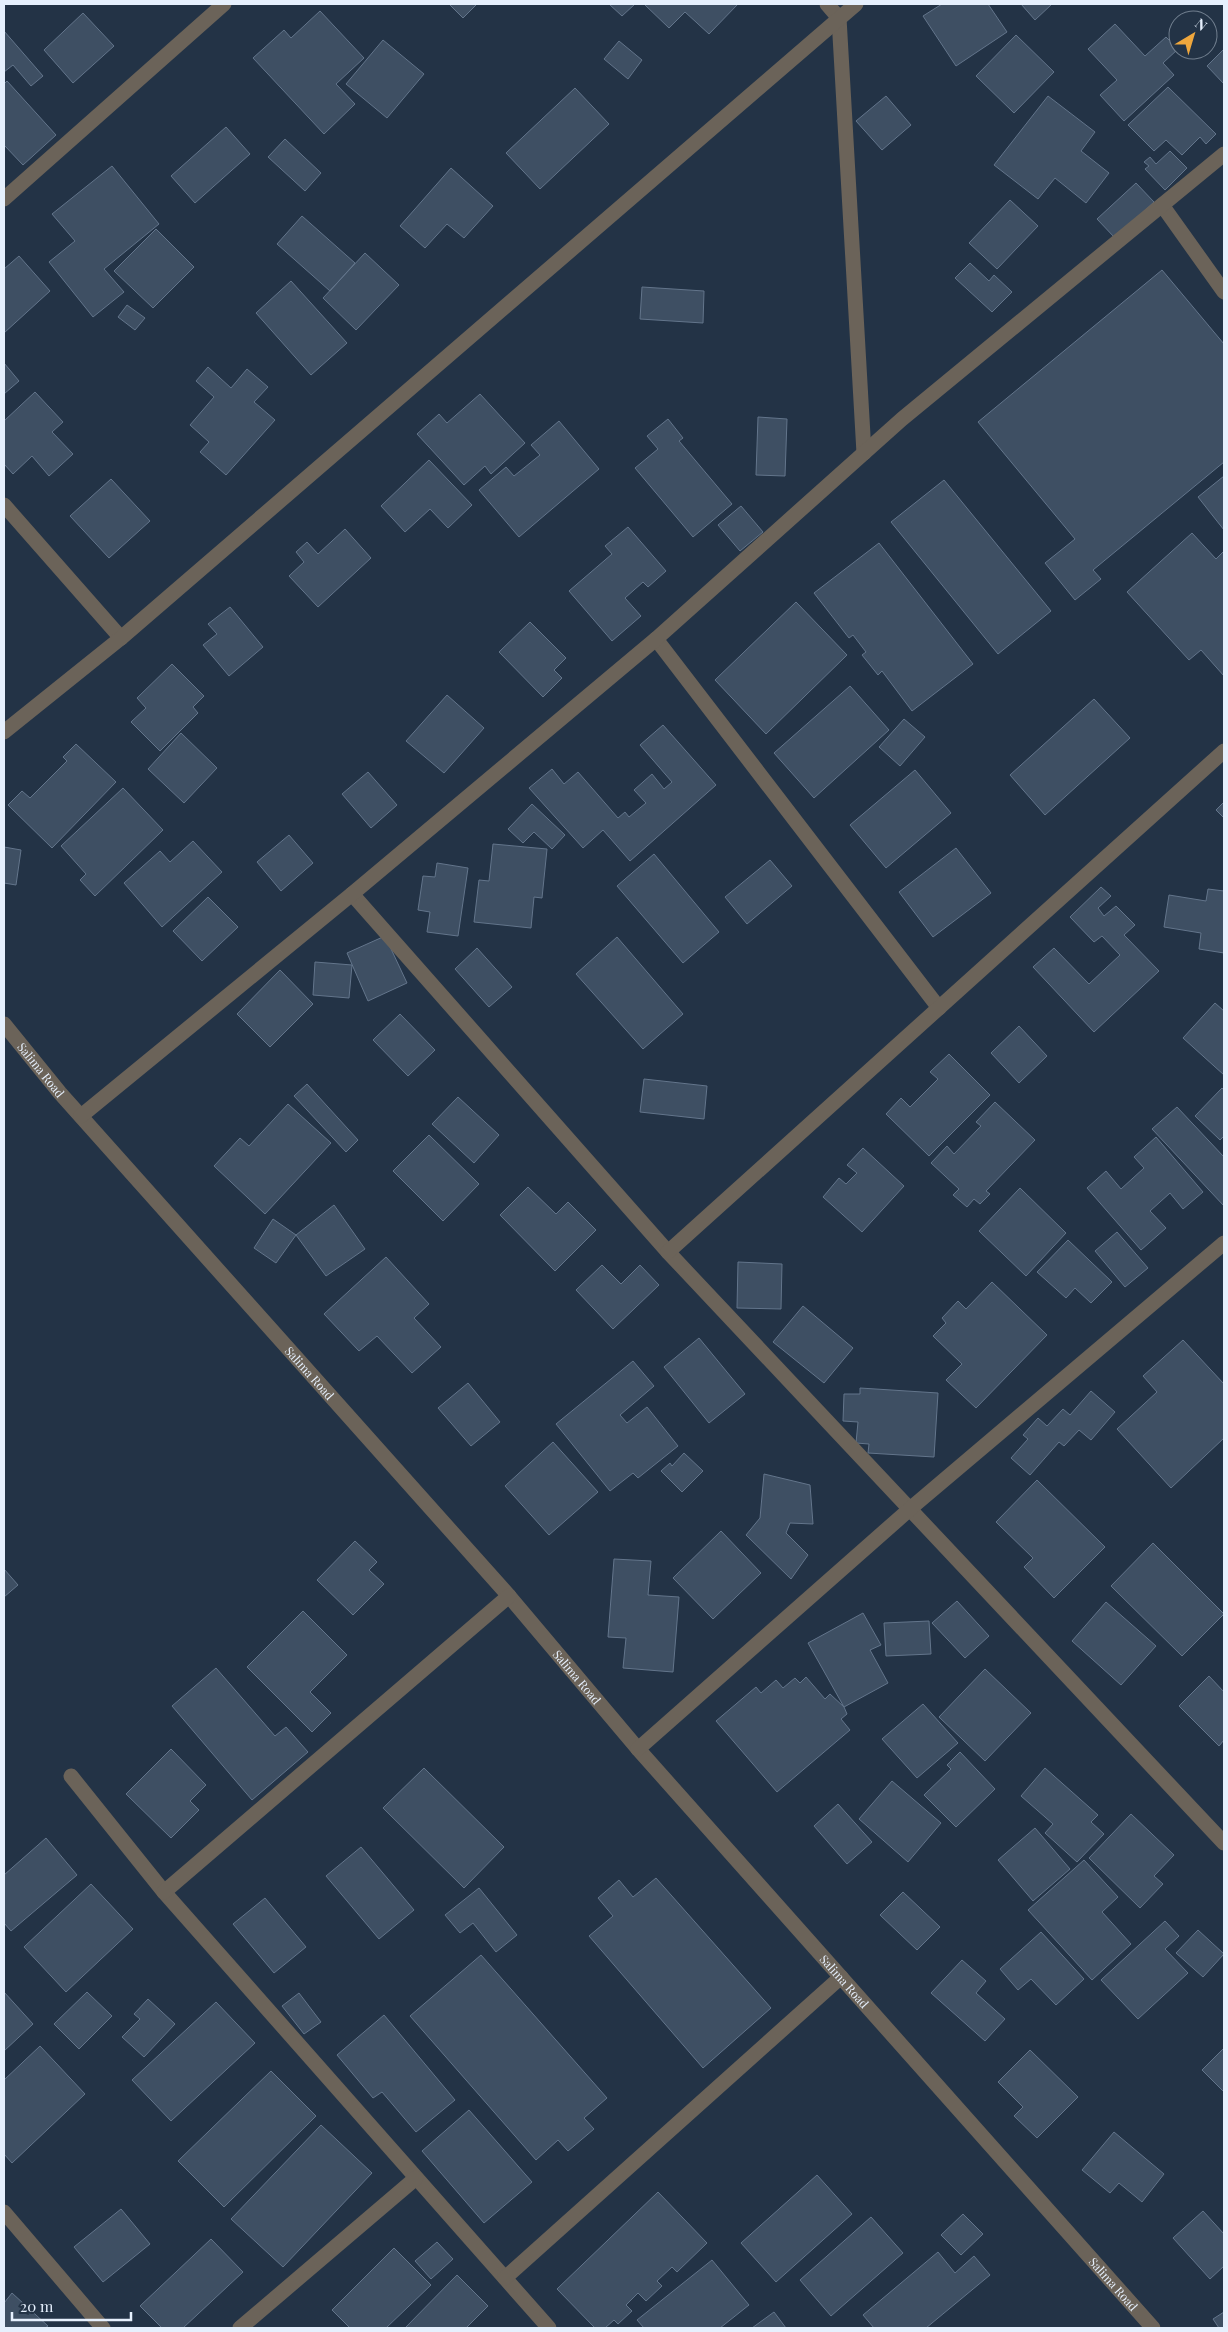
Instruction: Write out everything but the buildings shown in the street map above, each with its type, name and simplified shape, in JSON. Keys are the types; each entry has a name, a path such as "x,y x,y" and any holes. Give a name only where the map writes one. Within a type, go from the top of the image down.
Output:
{"street":[{"path":"4,199 224,4"},
{"path":"827,4 839,18 864,453"},
{"path":"4,732 120,638 856,4"},
{"path":"81,1116 352,894 656,639 902,419 1224,154"},
{"path":"1162,204 1224,292"},
{"path":"4,505 120,638"},
{"path":"656,639 939,1008"},
{"path":"668,1252 1224,751"},
{"path":"352,894 668,1252 911,1508 1224,1843"},
{"name":"Salima Road","path":"4,1024 81,1116 509,1596 638,1749 1153,2328"},
{"path":"638,1749 911,1508 1224,1245"},
{"path":"164,1892 509,1596"},
{"path":"71,1776 164,1892 549,2328"},
{"path":"505,2278 840,1977"},
{"path":"240,2328 416,2178"},
{"path":"4,2212 103,2328"}]}
